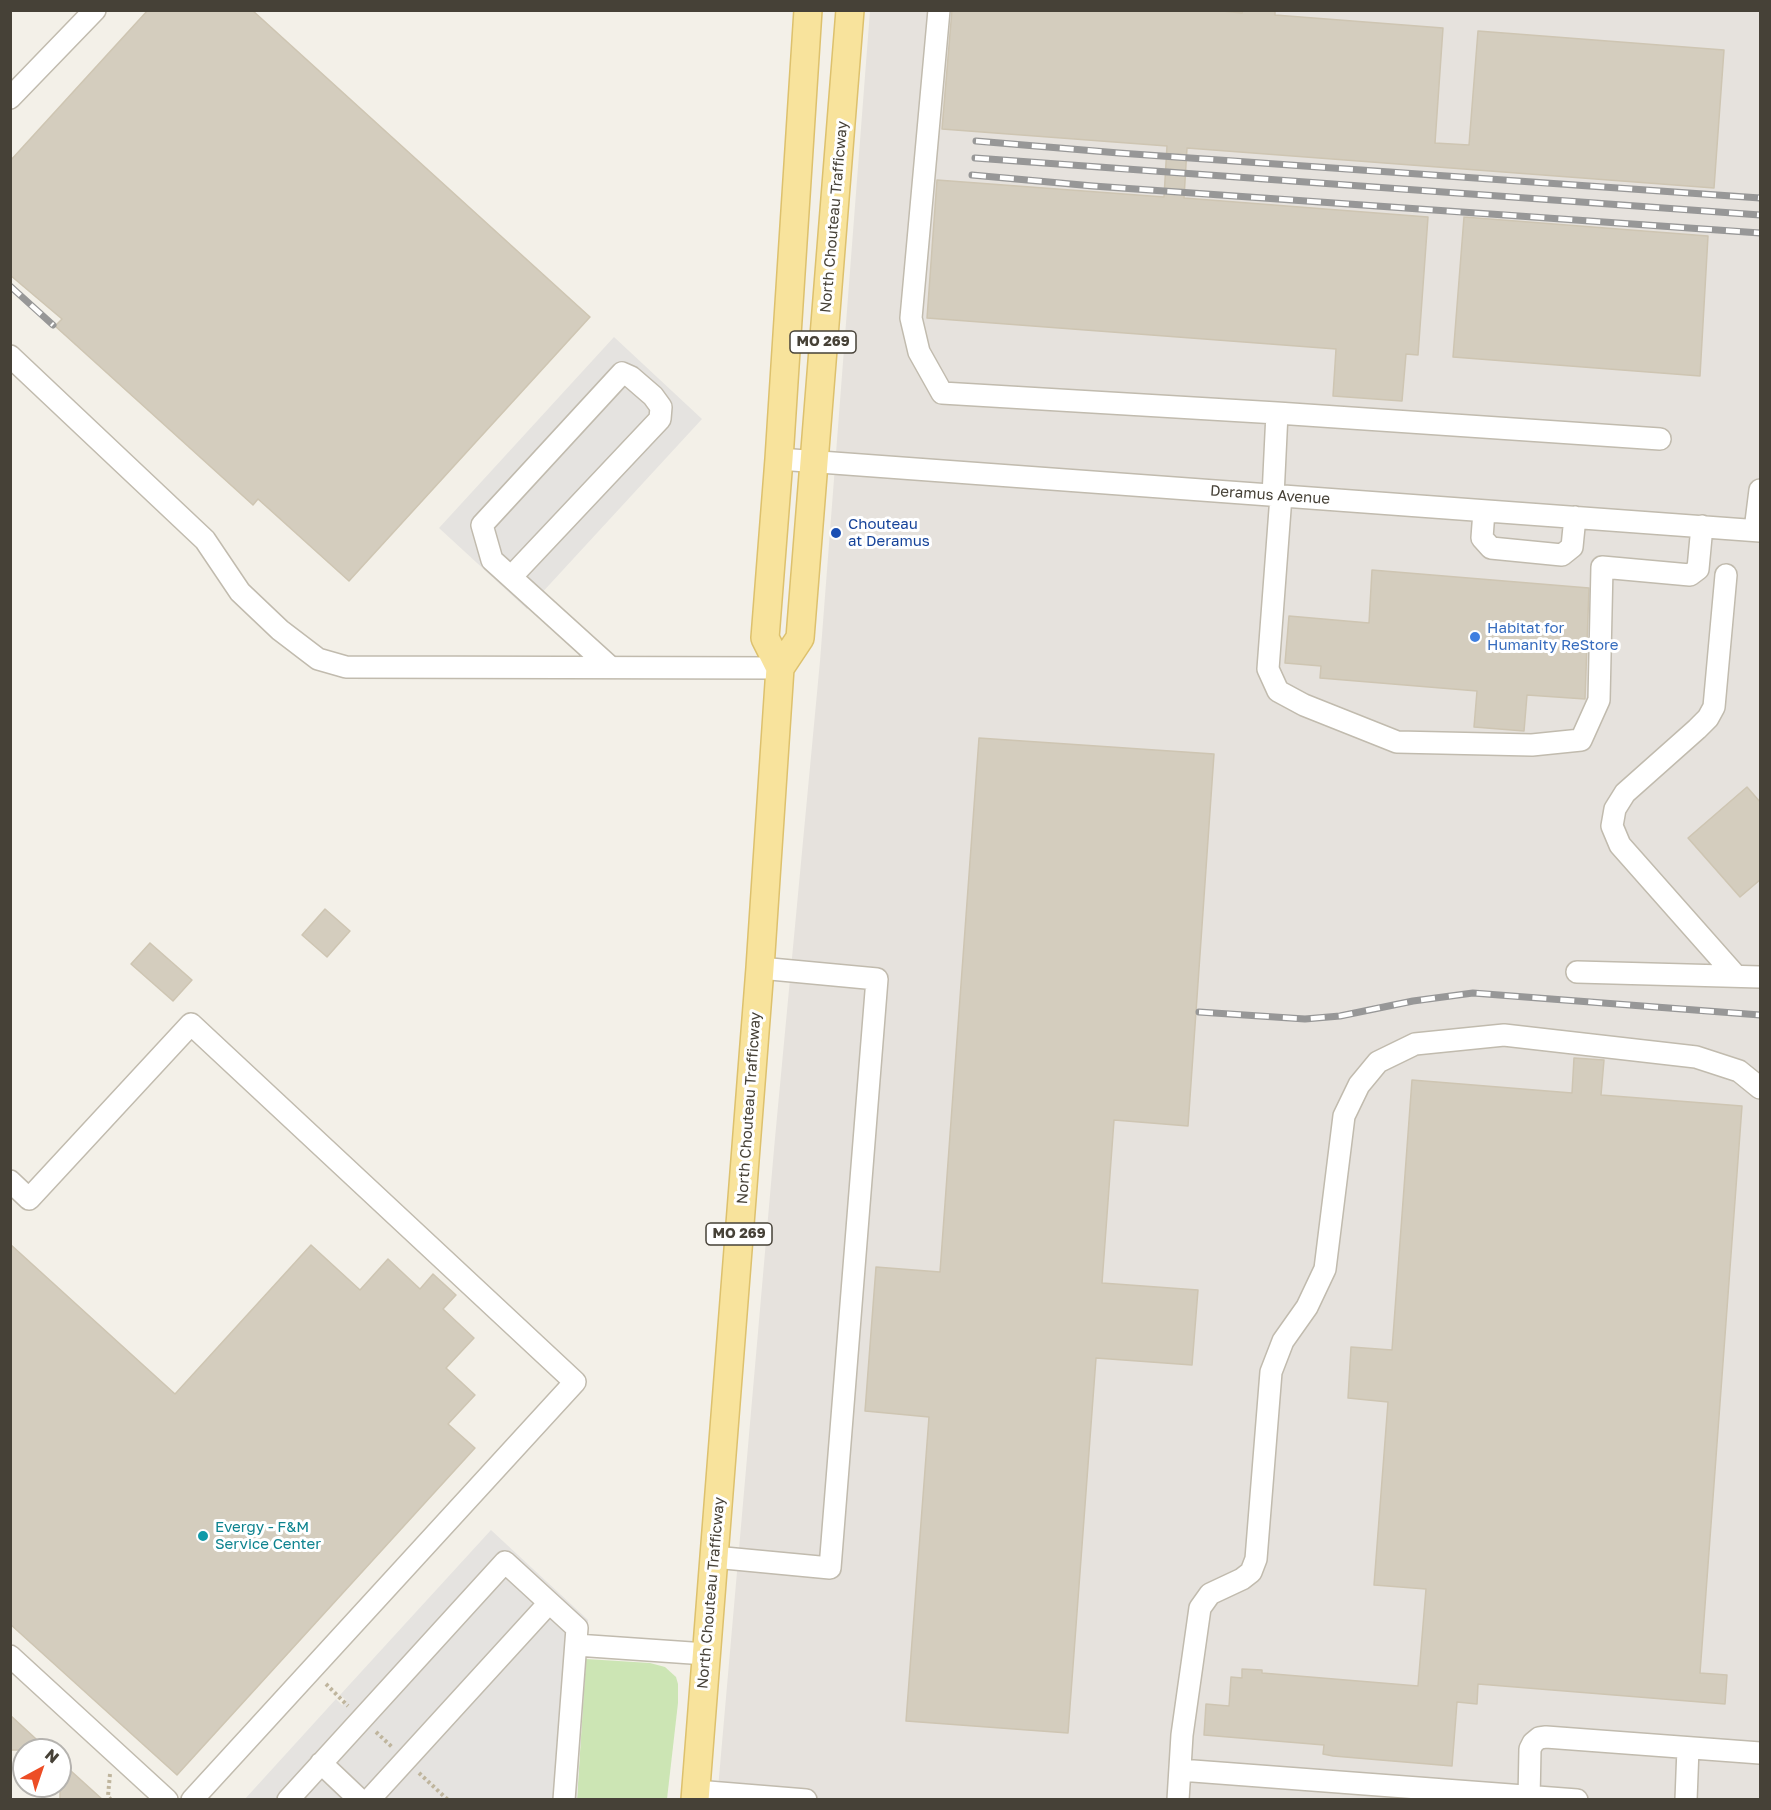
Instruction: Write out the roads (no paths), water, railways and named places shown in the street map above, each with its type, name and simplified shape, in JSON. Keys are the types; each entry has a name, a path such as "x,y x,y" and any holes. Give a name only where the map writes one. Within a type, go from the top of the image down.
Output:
{"main road":[{"name":"MO 269","path":"780,668 765,638 808,10"},
{"name":"North Chouteau Trafficway","path":"695,1795 760,968 780,668 800,638 850,10"}],"street":[{"path":"10,98 95,10"},
{"path":"939,10 911,318 919,352 942,393 1660,439"},
{"path":"10,356 205,540 240,592 280,630 318,659 346,667 780,668"},
{"path":"511,577 660,419 661,407 653,396 631,377 622,373 482,525 492,560 609,666"},
{"path":"1277,413 1277,496 1268,669 1278,692 1304,705 1397,742 1532,746 1581,740 1599,700 1602,567"},
{"name":"Deramus Avenue","path":"779,459 1758,530"},
{"path":"1758,530 1761,490"},
{"path":"1484,511 1482,538 1491,548 1567,551 1602,567 1690,575 1698,569 1702,526"},
{"path":"1567,551 1575,517"},
{"path":"1726,575 1714,707 1708,718 1697,729 1625,793 1615,809 1612,826 1620,845 1736,976"},
{"path":"714,1557 830,1568 874,1015 876,979 760,968"},
{"path":"1577,972 1761,977"},
{"path":"10,1181 29,1199 191,1023 575,1382 192,1800"},
{"path":"1178,1800 1184,1724 1200,1608 1210,1594 1242,1579 1251,1572 1256,1559 1271,1372 1283,1341 1307,1307 1325,1269 1344,1116 1359,1085 1378,1062 1415,1044 1504,1035 1696,1057 1739,1071 1761,1088"},
{"path":"288,1800 506,1563 577,1628 564,1800"},
{"path":"369,1800 549,1603"},
{"path":"576,1645 706,1654"},
{"path":"10,1656 167,1800"},
{"path":"1529,1798 1530,1749 1539,1738 1761,1753"},
{"path":"1686,1800 1688,1748"},
{"path":"321,1763 360,1800"},
{"path":"1180,1770 1577,1800"},
{"path":"695,1795 806,1800"}],"railway":[{"path":"976,141 1760,198"},
{"path":"975,158 1760,215"},
{"path":"972,175 1093,186 1760,233"},
{"path":"10,286 53,325"},
{"path":"1199,1012 1305,1019 1340,1016 1413,1001 1473,993 1760,1015"}],"place":[{"name":"Chouteau at Deramus","path":"836,533"},
{"name":"Habitat for Humanity ReStore","path":"1475,637"},
{"name":"Evergy - F&M Service Center","path":"203,1536"}]}
